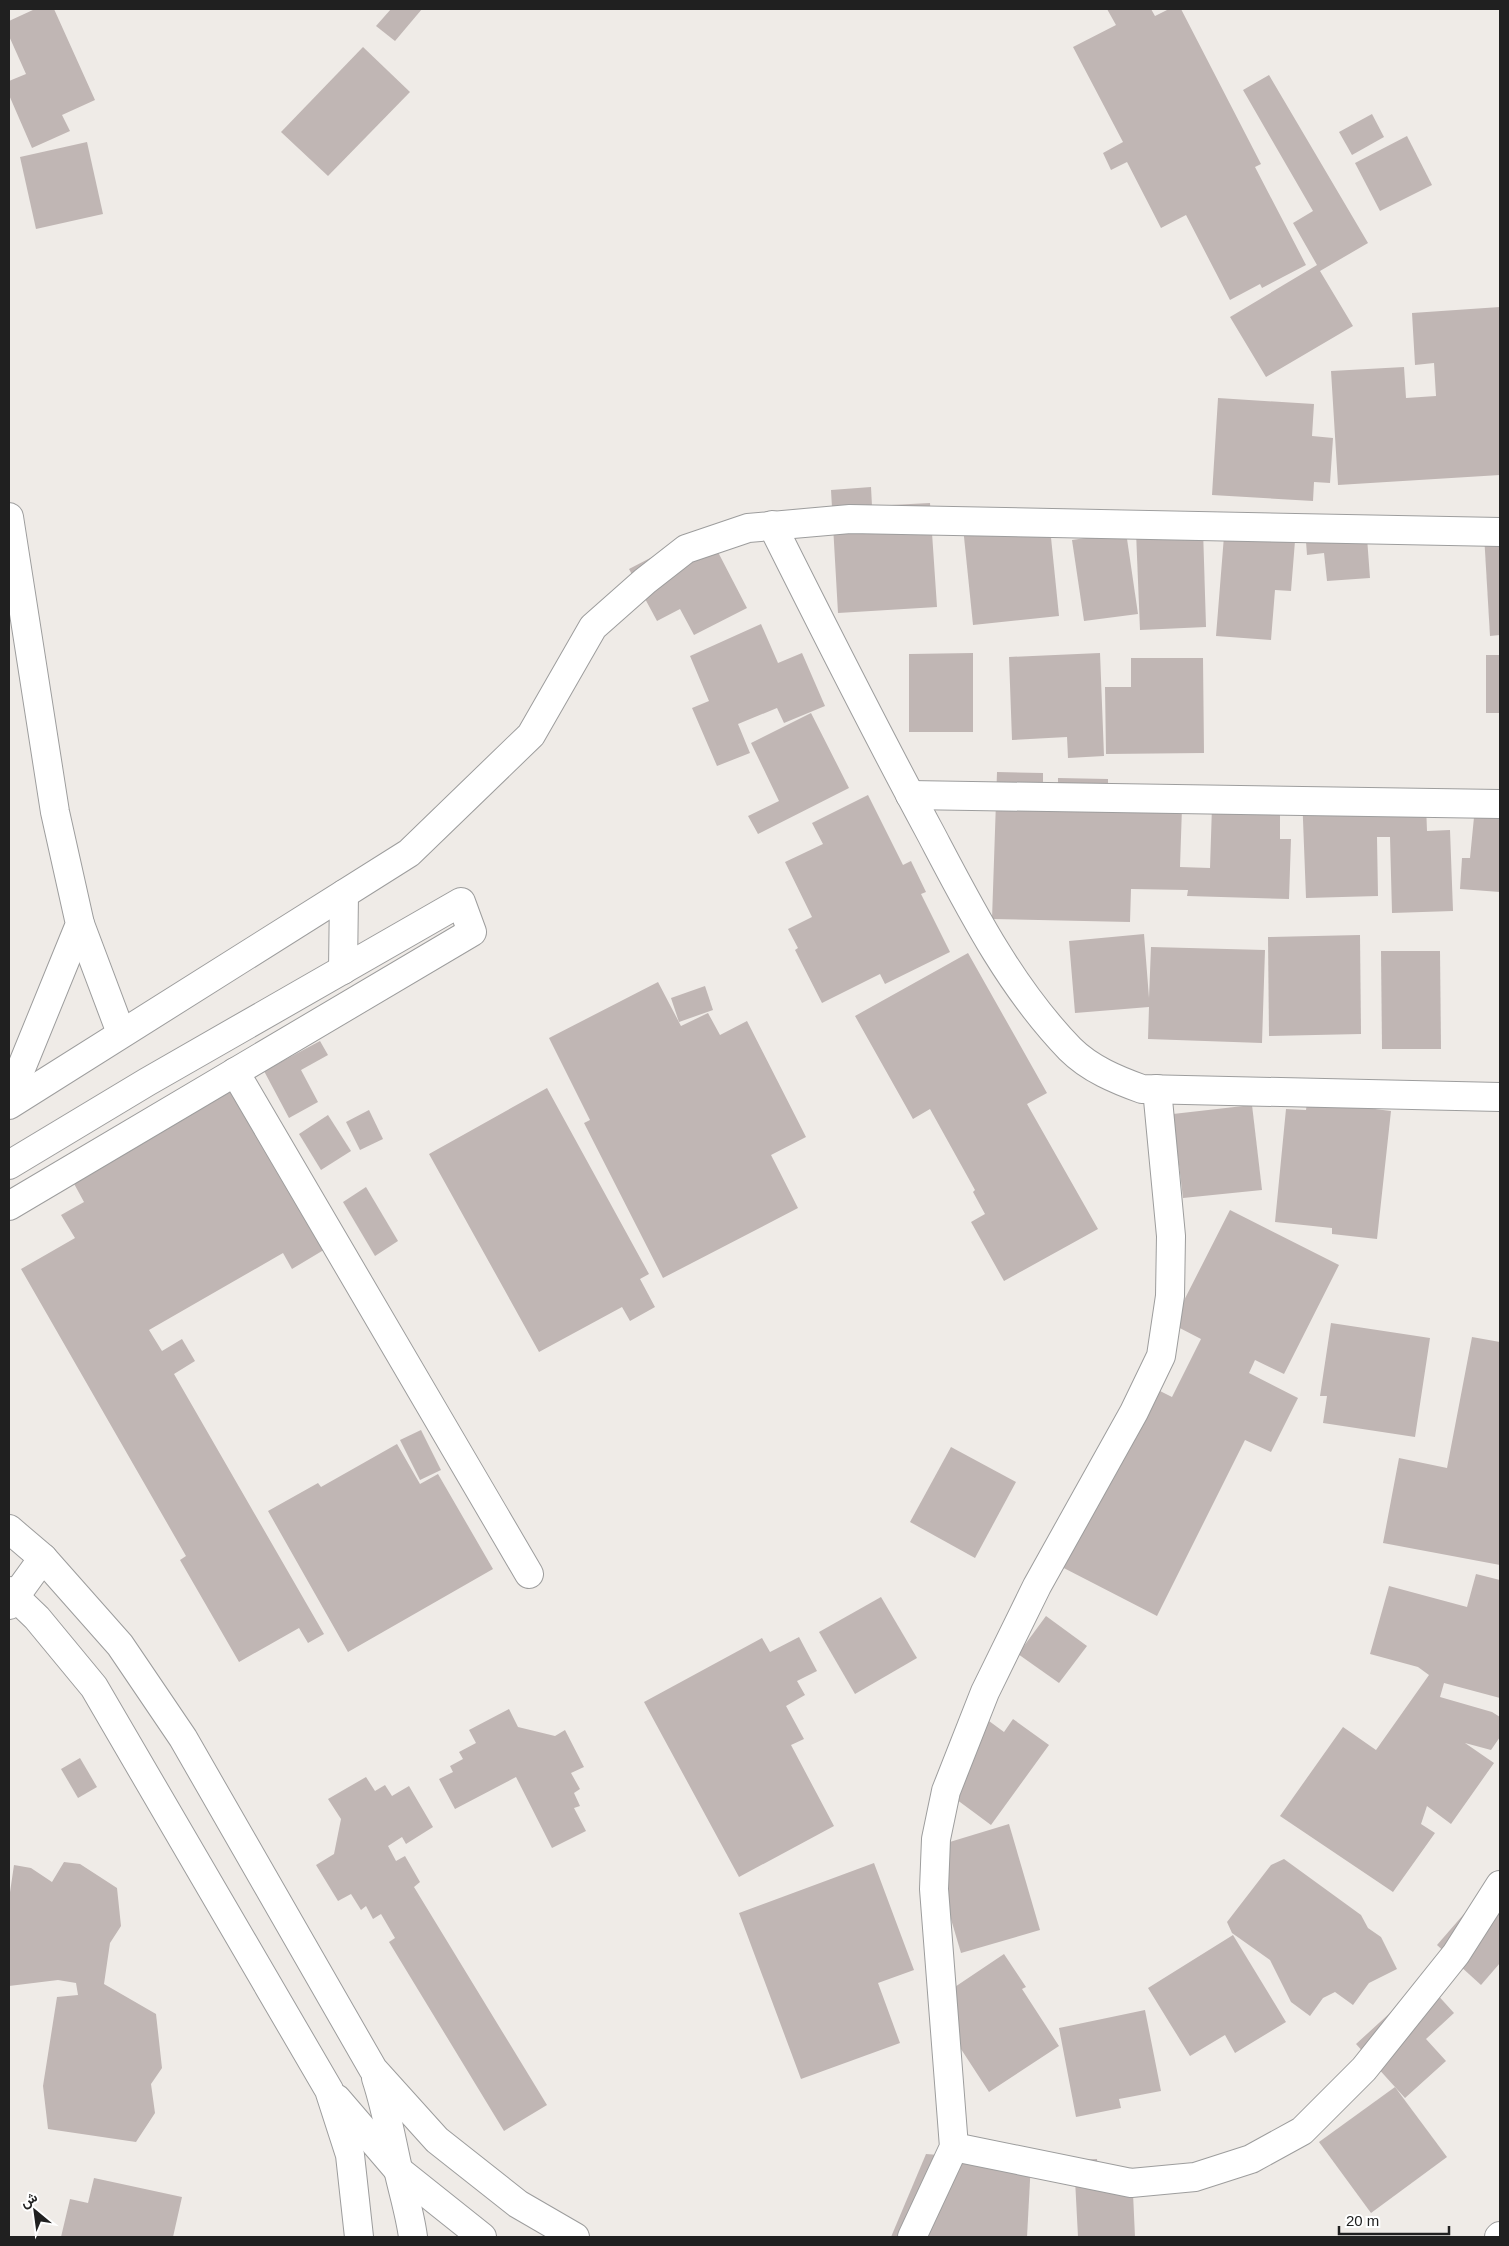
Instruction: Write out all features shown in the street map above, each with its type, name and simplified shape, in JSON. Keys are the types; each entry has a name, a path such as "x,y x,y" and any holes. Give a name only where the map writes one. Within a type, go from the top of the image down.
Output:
{"street":[{"path":"9,517 55,812 80,924 121,1033"},
{"path":"9,1105 409,853 531,735 593,627 645,581 686,549 748,528 850,519 1500,532"},
{"path":"772,526 910,795 985,936 1032,1005 1072,1050 1111,1078 1142,1089 1500,1096"},
{"path":"910,795 1500,804"},
{"path":"343,970 344,894"},
{"path":"9,1165 461,902 472,932 9,1206"},
{"path":"9,1098 80,924"},
{"path":"235,1072 529,1574"},
{"path":"912,2237 954,2147 934,1889 936,1839 946,1791 984,1692 1037,1586 1134,1412 1161,1356 1170,1296 1171,1236 1157,1089"},
{"path":"9,1529 43,1558 120,1646 183,1738 372,2069 386,2106 413,2237"},
{"path":"43,1558 11,1598 37,1618 94,1687 329,2090 398,2170 482,2237"},
{"path":"954,2147 1131,2182 1195,2176 1251,2159 1302,2131 1364,2069 1456,1954 1500,1886"},
{"path":"372,2069 437,2140 518,2204 575,2237"},
{"path":"329,2090 350,2155 359,2237"}],"building":[{"path":"35,9 54,9 95,100 62,115 70,131 32,148 9,95 9,81 26,74 9,36 9,21"},
{"path":"391,9 422,9 395,41 376,26"},
{"path":"1107,9 1151,9 1155,16 1169,9 1181,9 1261,164 1255,167 1306,265 1262,288 1260,284 1230,300 1186,215 1161,228 1127,162 1111,170 1103,153 1123,142 1073,47 1116,25"},
{"path":"363,47 410,92 328,176 281,132"},
{"path":"1269,75 1368,243 1320,271 1353,326 1266,377 1230,317 1317,265 1293,223 1313,211 1243,90"},
{"path":"1372,114 1384,137 1352,155 1339,132"},
{"path":"1407,136 1432,185 1380,211 1355,163"},
{"path":"87,142 103,214 36,229 20,157"},
{"path":"1500,307 1500,475 1338,485 1331,371 1404,367 1406,398 1436,396 1434,363 1415,365 1412,313"},
{"path":"1218,398 1314,404 1312,436 1333,438 1330,483 1314,482 1313,501 1212,495"},
{"path":"871,487 872,506 930,503 937,607 838,613 831,490"},
{"path":"1049,518 1059,616 973,625 963,527"},
{"path":"1366,524 1370,578 1327,581 1324,553 1307,555 1305,528"},
{"path":"706,529 747,608 694,635 680,609 657,621 629,569"},
{"path":"1203,529 1206,627 1140,630 1136,532"},
{"path":"1126,532 1138,614 1084,621 1072,540"},
{"path":"1500,533 1500,635 1490,636 1484,534"},
{"path":"1224,536 1295,541 1291,591 1275,590 1271,640 1216,636"},
{"path":"761,624 778,663 802,653 825,706 784,723 777,708 738,724 750,753 717,766 692,708 709,701 690,656"},
{"path":"973,653 973,732 909,732 909,654"},
{"path":"1100,653 1104,756 1068,758 1067,737 1012,740 1009,657"},
{"path":"1486,655 1500,655 1500,713 1486,713"},
{"path":"1131,658 1203,658 1204,753 1106,754 1105,687 1131,687"},
{"path":"811,713 849,788 758,834 748,816 779,801 751,743"},
{"path":"997,772 1043,773 1043,797 1058,798 1058,778 1108,779 1108,787 1182,807 1180,867 1210,868 1212,806 1280,808 1280,839 1291,839 1289,899 1187,896 1188,890 1131,889 1130,922 992,919"},
{"path":"1326,793 1327,816 1377,814 1426,805 1427,831 1450,830 1453,911 1392,913 1390,837 1377,837 1378,896 1306,898 1302,794"},
{"path":"868,795 903,865 911,861 926,892 921,894 950,952 885,984 880,974 822,1003 795,950 798,948 788,929 812,917 785,862 823,844 812,823"},
{"path":"1475,807 1500,809 1500,892 1460,889 1462,858 1470,858"},
{"path":"1144,934 1149,998 1151,947 1265,950 1262,1043 1148,1039 1149,1007 1075,1013 1069,941"},
{"path":"1360,935 1361,1034 1269,1036 1268,937"},
{"path":"1381,951 1440,951 1441,1049 1382,1049"},
{"path":"968,953 1047,1093 1027,1104 1098,1229 1004,1281 971,1222 985,1214 973,1192 975,1190 930,1109 913,1119 855,1016"},
{"path":"658,982 681,1026 708,1013 720,1035 747,1021 806,1137 771,1155 798,1208 663,1278 584,1123 590,1120 549,1038"},
{"path":"705,986 713,1010 679,1022 671,998"},
{"path":"320,1041 328,1055 301,1070 318,1102 289,1118 264,1071"},
{"path":"1310,1081 1369,1087 1367,1108 1391,1111 1377,1239 1332,1234 1332,1228 1275,1222 1286,1109 1306,1110"},
{"path":"234,1087 327,1248 292,1269 283,1253 149,1330 162,1351 182,1339 195,1361 174,1374 324,1634 308,1643 299,1628 239,1662 180,1560 186,1556 21,1269 75,1238 61,1215 84,1202 72,1180"},
{"path":"547,1088 649,1274 640,1279 655,1307 630,1321 622,1307 539,1352 429,1154"},
{"path":"1252,1105 1262,1190 1183,1198 1173,1114"},
{"path":"369,1110 383,1139 360,1150 346,1122"},
{"path":"328,1115 351,1151 321,1170 299,1134"},
{"path":"366,1187 398,1241 375,1256 343,1202"},
{"path":"1230,1210 1339,1265 1284,1374 1255,1360 1249,1373 1298,1398 1271,1452 1245,1440 1157,1616 1056,1564 1158,1390 1172,1397 1201,1339 1172,1324"},
{"path":"1331,1323 1430,1338 1415,1437 1323,1423 1327,1396 1320,1396"},
{"path":"1472,1337 1500,1342 1500,1565 1383,1543 1399,1458 1447,1468"},
{"path":"421,1430 441,1470 420,1480 400,1440"},
{"path":"397,1444 420,1484 438,1474 493,1569 348,1652 268,1511 318,1483 321,1487"},
{"path":"951,1447 1016,1482 975,1558 910,1522"},
{"path":"1476,1574 1500,1580 1500,1698 1444,1683 1440,1697 1492,1712 1500,1717 1500,1737 1491,1750 1465,1743 1494,1763 1451,1824 1427,1806 1421,1824 1435,1833 1393,1892 1280,1816 1343,1727 1376,1750 1429,1675 1418,1667 1370,1654 1389,1586 1467,1607"},
{"path":"881,1597 917,1658 855,1694 819,1632"},
{"path":"1046,1616 1087,1646 1059,1683 1018,1654"},
{"path":"799,1637 817,1671 797,1681 805,1695 786,1706 804,1739 791,1745 834,1826 739,1877 644,1702 762,1638 770,1652"},
{"path":"509,1709 518,1727 555,1736 565,1730 584,1767 571,1773 580,1789 574,1793 580,1806 574,1808 586,1831 552,1848 516,1777 455,1809 439,1779 453,1772 450,1766 463,1759 459,1752 476,1743 469,1730"},
{"path":"1013,1719 1049,1745 991,1825 941,1788 989,1721 1004,1732"},
{"path":"80,1758 97,1787 78,1798 61,1769"},
{"path":"366,1777 375,1791 385,1785 392,1796 409,1786 433,1827 406,1844 402,1837 388,1846 396,1861 405,1856 420,1882 414,1887 547,2105 504,2131 389,1942 395,1938 381,1914 373,1919 366,1906 361,1910 351,1894 338,1901 316,1865 334,1854 341,1819 328,1799"},
{"path":"1009,1824 1040,1930 961,1953 930,1848"},
{"path":"1284,1859 1361,1915 1368,1928 1381,1937 1397,1969 1369,1983 1353,2005 1335,1992 1323,1998 1310,2016 1291,2002 1270,1960 1232,1933 1227,1922 1271,1865"},
{"path":"64,1862 80,1864 117,1888 121,1926 110,1943 104,1984 156,2014 162,2068 151,2084 155,2113 136,2142 48,2129 43,2086 57,1997 78,1995 76,1983 58,1980 9,1986 9,1899 14,1865 31,1868 52,1882"},
{"path":"874,1863 914,1970 878,1983 900,2043 801,2079 739,1913"},
{"path":"1496,1877 1500,1881 1500,1963 1481,1985 1437,1945"},
{"path":"1233,1935 1286,2022 1235,2053 1225,2035 1190,2056 1148,1988"},
{"path":"1004,1954 1026,1987 1022,1989 1059,2046 989,2092 931,2003"},
{"path":"1425,1981 1454,2013 1426,2039 1446,2061 1405,2098 1356,2044"},
{"path":"1145,2010 1161,2091 1119,2099 1121,2108 1076,2117 1059,2028"},
{"path":"1395,2087 1447,2157 1371,2213 1319,2142"},
{"path":"926,2154 1031,2162 1027,2237 891,2237"},
{"path":"1097,2159 1098,2173 1132,2171 1135,2237 1078,2237 1074,2160"},
{"path":"94,2178 182,2197 173,2237 61,2237 70,2199 88,2203"}]}
